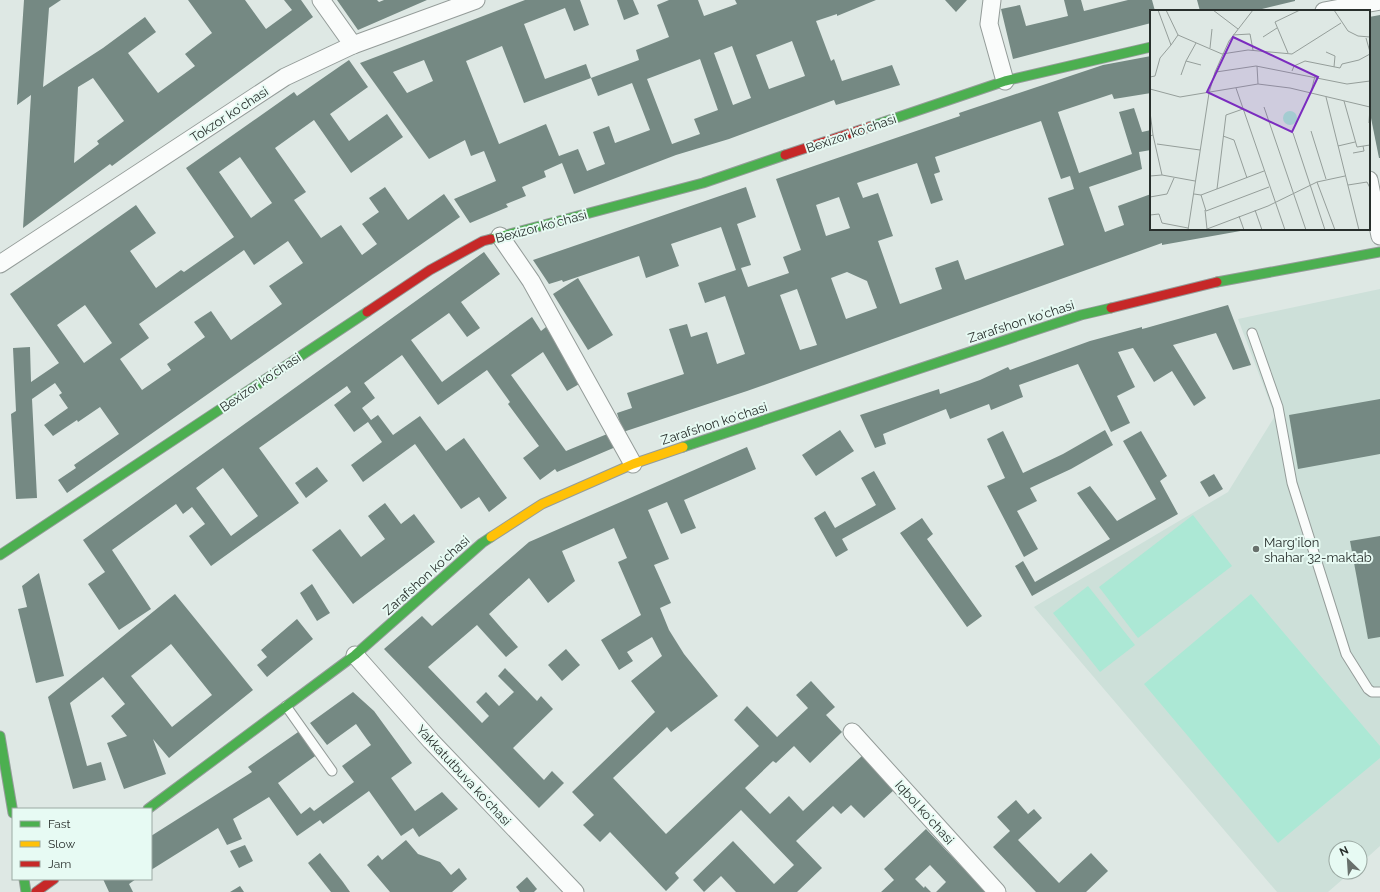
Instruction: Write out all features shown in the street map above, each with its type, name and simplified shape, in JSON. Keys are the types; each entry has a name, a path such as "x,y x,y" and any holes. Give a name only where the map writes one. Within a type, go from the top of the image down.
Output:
{"main road":[{"name":"Bexizor koʻchasi","path":"0,555 430,270 483,241 703,183 1005,81 1150,46"},
{"name":"Zarafshon koʻchasi","path":"149,808 355,655 482,543 542,504 633,464 1082,315 1232,279 1380,252"},
{"path":"0,736 12,808"},
{"path":"24,880 26,892"},
{"path":"36,892 53,880"}],"street":[{"path":"321,0 353,45"},
{"name":"Tokzor koʻchasi","path":"0,264 285,77 353,45 476,0"},
{"path":"992,0 989,24 1005,81"},
{"path":"1332,10 1380,1"},
{"path":"1370,185 1380,236"},
{"path":"500,236 531,281 633,464"},
{"name":"Yakkatutbuva koʻchasi","path":"355,655 431,741 574,892"},
{"name":"Iqbol koʻchasi","path":"852,732 997,892"}],"lane":[{"path":"1252,333 1278,407 1292,483 1346,654 1368,689 1372,692 1380,692"},
{"path":"286,706 332,771"}],"shaded area":[{"name":"Marg'ilon shahar 32-maktab","path":"1380,289 1380,846 1368,857 1368,840 1328,840 1328,880 1342,880 1328,892 1277,892 1034,607 1228,492 1275,416 1238,319"}],"green space":[{"path":"1193,515 1232,566 1138,638 1099,587"},
{"path":"1088,586 1135,645 1100,672 1053,613"},
{"path":"1251,594 1380,746 1380,758 1278,843 1144,684"}],"building":[{"path":"24,0 61,0 49,8 43,87 103,48 145,17 156,32 128,53 158,93 195,66 185,54 212,33 188,0 245,0 266,29 292,10 284,0 301,0 313,17 112,166 110,164 23,228 31,95 17,105","holes":["93,78 124,121 97,141 99,144 74,163 78,87"]},
{"path":"337,0 377,0 379,2 384,0 427,0 358,30"},
{"path":"525,0 580,0 589,25 574,31 565,8 524,24 545,79 586,64 591,78 639,60 636,50 669,37 657,5 669,0 698,0 704,16 737,4 735,0 876,0 837,16 837,14 816,21 831,61 834,59 842,81 892,65 900,85 836,105 834,100 729,139 676,155 574,194 562,163 544,171 546,177 522,187 526,196 506,204 508,207 470,223 454,199 496,181 484,151 471,156 465,140 429,159 360,63","holes":["792,41 805,76 769,89 756,55","502,46 524,103 591,78 598,96 632,83 650,130 615,143 609,126 593,132 605,164 587,171 578,149 559,156 546,124 499,144 466,61","732,46 751,98 733,105 714,53","700,59 718,110 694,119 700,134 672,144 647,79","424,60 433,81 407,93 393,72"]},
{"path":"617,0 633,0 639,14 624,20"},
{"path":"945,0 967,0 956,12"},
{"path":"1064,0 1081,0 1084,11 1128,0 1152,0 1155,10 1150,10 1150,23 1013,59 1001,9 1020,5 1026,26 1068,16"},
{"path":"1197,0 1295,0 1258,10 1200,10"},
{"path":"1380,15 1380,158 1370,113 1370,17"},
{"path":"1150,56 1150,93 1114,99 1112,94 1058,112 1079,173 1132,154 1119,112 1134,108 1142,132 1150,130 1150,150 1139,152 1142,169 1089,187 1105,232 1124,225 1118,206 1150,194 1150,230 1246,230 1162,245 1162,243 747,391 623,432 617,413 632,408 627,393 684,374 669,329 687,324 691,337 707,332 717,364 745,354 725,296 705,303 698,283 736,270 721,227 671,244 679,266 646,278 639,256 563,282 562,280 549,284 533,260 746,187 756,217 737,224 751,265 741,268 748,287 789,273 783,257 801,250 776,179 960,116 959,113 1103,65","holes":["1041,121 1061,179 1070,176 1074,189 1048,198 1064,245 965,280 958,260 935,268 942,289 900,304 878,241 893,236 878,193 863,198 857,183 917,163 931,204 943,200 934,174 940,172 935,157","839,197 850,228 826,236 816,205","847,272 867,281 877,308 846,319 831,278","797,289 817,345 800,350 780,295"]},
{"path":"349,60 368,87 330,114 349,141 387,114 403,137 351,173 314,120 275,148 306,192 294,200 321,238 341,225 362,255 377,244 362,224 379,212 369,198 385,187 408,220 444,194 460,217 67,493 58,480 76,468 74,465 119,434 100,407 78,422 77,420 53,436 44,425 68,408 59,395 62,393 55,383 32,399 37,498 16,499 11,414 16,411 13,348 30,347 31,382 59,363 10,294 136,205 156,233 130,251 156,288 181,270 184,272 234,237 186,168 294,92 297,96","holes":["240,157 272,203 251,218 219,172","288,241 303,263 269,286 282,304 231,340 211,311 194,322 205,337 167,364 171,370 142,390 120,359 149,338 139,324 244,250 254,265","85,305 112,343 84,363 57,325"]},
{"path":"484,252 500,274 461,302 480,328 467,337 449,313 411,340 442,382 532,317 541,331 546,327 581,383 567,391 543,352 511,375 566,451 612,432 618,446 557,472 555,469 540,480 523,458 539,446 508,404 510,402 487,370 438,405 402,355 364,383 375,398 362,408 371,420 378,415 393,435 420,416 446,451 464,438 507,498 489,512 479,497 461,509 415,444 363,482 351,465 382,442 368,422 354,432 334,405 351,392 347,386 259,448 299,503 211,566 189,536 205,524 192,507 183,514 176,504 112,550 151,609 119,630 88,584 105,572 83,540","holes":["223,468 258,516 231,536 196,488"]},
{"path":"578,278 613,335 588,350 553,294"},
{"path":"1228,305 1251,365 1233,370 1216,333 1173,345 1206,398 1194,406 1172,371 1154,382 1133,348 1118,352 1135,387 1117,396 1130,423 1111,432 1078,364 1019,385 1023,397 991,410 989,404 950,419 946,409 883,434 886,444 875,448 860,415 939,389 940,394 980,380 1008,367 1010,370 1090,341 1142,327 1142,329 1146,328"},
{"path":"1380,399 1380,454 1298,469 1289,415"},
{"path":"840,430 854,451 816,476 802,455"},
{"path":"1105,430 1113,445 1071,469 1030,488 1037,501 1017,511 1038,549 1024,557 987,486 1005,478 987,439 1003,431 1023,473 1063,454"},
{"path":"1141,431 1167,476 1160,481 1178,514 1032,596 1015,566 1023,561 1035,582 1110,539 1077,493 1090,486 1117,521 1156,499 1123,441"},
{"path":"747,447 756,469 684,500 696,528 681,534 667,502 648,510 669,559 654,565 671,603 660,608 669,630 684,654 718,696 671,732 667,727 613,778 666,834 759,746 734,720 747,706 777,737 808,708 796,695 811,681 835,707 826,715 842,732 810,763 794,746 776,763 773,761 745,788 770,814 789,796 803,811 863,755 895,789 864,818 851,805 841,814 833,806 796,841 822,868 797,892 736,892 721,876 704,892 693,880 733,841 774,884 794,865 741,810 675,873 679,878 666,891 610,832 600,842 583,825 594,815 572,792 655,712 631,681 662,656 652,637 627,652 633,661 619,670 601,640 641,615 618,562 627,558 614,528 562,551 575,581 548,603 529,578 489,614 518,647 506,657 477,625 428,667 482,723 489,716 476,702 486,692 499,706 514,692 498,676 505,668 537,701 541,696 553,709 513,748 544,780 552,771 564,783 539,808 384,649 422,616 432,626 529,542"},
{"path":"317,467 328,481 306,498 295,483"},
{"path":"874,471 896,509 842,539 848,550 836,557 814,518 825,511 835,528 876,505 861,478"},
{"path":"1214,474 1223,489 1209,497 1200,482"},
{"path":"385,503 401,524 414,514 435,542 353,604 312,550 340,529 361,557 385,539 368,516"},
{"path":"922,518 933,534 927,539 982,616 967,627 900,533"},
{"path":"1380,536 1380,637 1368,639 1350,541"},
{"path":"39,573 64,676 36,683 18,609 27,607 22,586"},
{"path":"312,584 330,613 317,621 300,593"},
{"path":"175,594 253,690 169,758 153,739 166,774 124,789 107,743 127,736 111,716 125,704 103,677 70,703 87,766 101,762 106,780 73,789 48,697","holes":["171,644 212,695 172,727 131,676"]},
{"path":"297,619 313,639 267,677 257,665 267,657 261,650"},
{"path":"566,649 580,665 562,681 548,665"},
{"path":"353,692 374,711 412,763 391,778 415,811 442,792 458,809 419,837 413,828 401,836 369,791 323,824 320,820 297,836 269,797 233,819 242,839 227,845 218,828 152,869 152,835 252,772 248,767 301,730 318,754 278,783 301,814 310,807 314,811 354,782 342,766 371,745 356,724 327,745 310,723"},
{"path":"1016,800 1028,814 1034,809 1042,818 1018,840 1059,883 1091,853 1108,871 1086,892 1036,892 993,847 1010,831 997,817"},
{"path":"926,829 985,892 936,892 946,882 930,865 915,879 924,888 925,886 931,892 881,892 894,880 884,869"},
{"path":"406,840 418,854 440,862 451,875 459,868 467,879 452,892 390,892 367,865 378,855 382,860"},
{"path":"245,845 253,861 239,868 230,851"},
{"path":"320,853 350,892 331,892 308,863"},
{"path":"527,877 537,889 534,892 520,892 516,887"},
{"path":"103,880 135,880 129,884 133,892 109,892"},
{"path":"240,886 244,892 230,892"}],"traffic: fast":[{"path":"872,126 1005,81 1150,47"},
{"path":"491,239 703,183 785,155"},
{"path":"1217,282 1380,252"},
{"path":"683,447 1081,315 1111,308"},
{"path":"0,555 367,312"},
{"path":"149,808 355,655 482,543 491,537"},
{"path":"0,736 12,808"},
{"path":"24,880 26,892"}],"traffic: slow":[{"path":"491,537 542,504 633,464 683,447"}],"traffic: jam":[{"path":"785,155 872,126"},
{"path":"367,312 430,270 483,241 491,239"},
{"path":"1111,308 1217,282"},
{"path":"36,892 53,880"}],"place":[{"name":"Marg'ilon shahar 32-maktab","path":"1256,549"}]}
